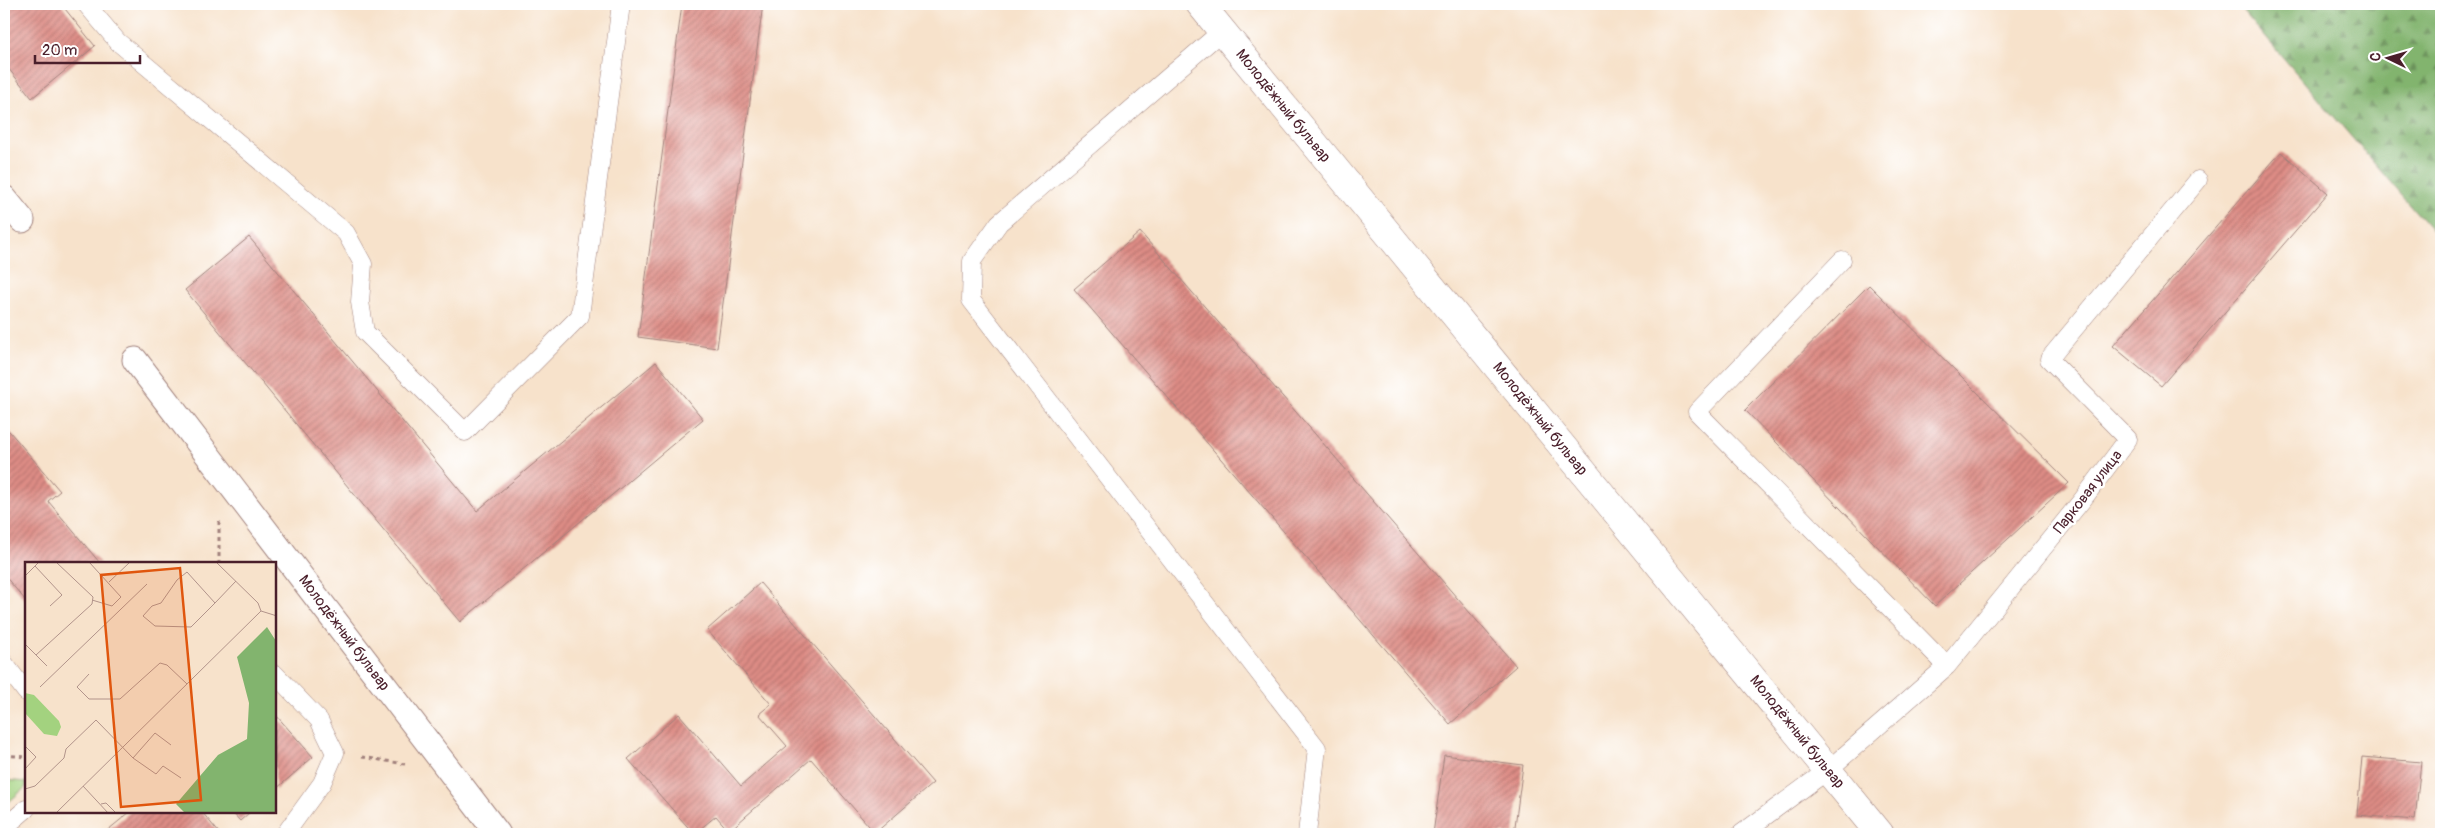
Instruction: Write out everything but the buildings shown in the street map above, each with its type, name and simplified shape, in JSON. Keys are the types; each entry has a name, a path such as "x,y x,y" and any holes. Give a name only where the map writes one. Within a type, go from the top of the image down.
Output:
{"street":[{"name":"Молодёжный бульвар","path":"1200,4 1880,834"},
{"path":"4,198 22,220"},
{"name":"Молодёжный бульвар","path":"135,360 498,834"}],"lane":[{"path":"86,4 118,42 346,233 362,264 360,302 365,332 465,432 580,316 621,4"},
{"path":"1222,31 999,223 972,261 971,300 1317,748 1308,834"},
{"name":"Парковая улица","path":"1741,834 1828,770 1947,666 2083,499 2128,439 2049,359 2198,180"},
{"path":"1842,260 1697,412 1947,666"},
{"path":"4,663 25,691"},
{"path":"276,675 319,720 334,752 322,784 285,834"},
{"path":"4,828 25,810"}],"path":[{"path":"334,752 450,772"},
{"path":"4,755 25,757"}],"green space":[{"path":"2235,4 2441,4 2441,241 2242,10"},
{"path":"4,780 25,782 25,788 4,806"}]}
